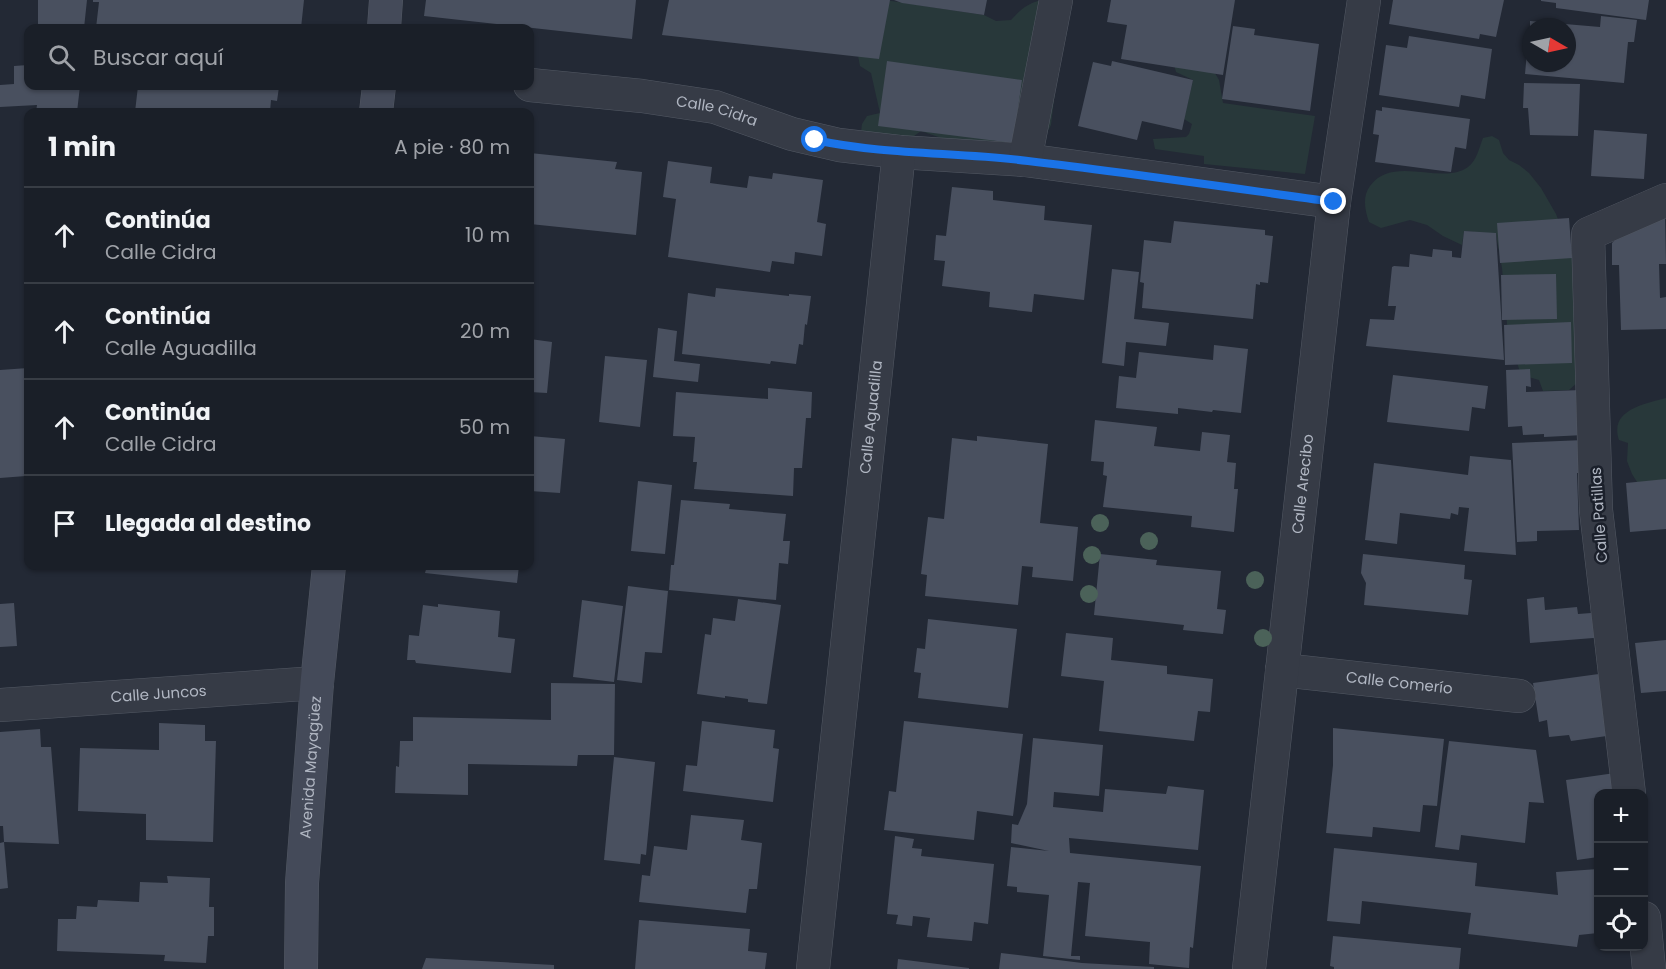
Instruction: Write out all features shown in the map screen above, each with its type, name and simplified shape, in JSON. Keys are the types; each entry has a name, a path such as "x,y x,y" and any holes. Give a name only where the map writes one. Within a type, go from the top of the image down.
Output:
{"street":[{"path":"384,24 386,0"},
{"path":"1025,160 1056,0"},
{"name":"Calle Arecibo","path":"1249,969 1334,202 1364,0"},
{"name":"Calle Cidra","path":"534,85 642,96 715,107 815,140 899,152"},
{"path":"376,108 379,90"},
{"path":"899,152 1025,160 1334,202"},
{"name":"Calle Aguadilla","path":"813,969 899,152"},
{"name":"Calle Patillas","path":"1628,789 1596,510 1587,234 1666,200"},
{"name":"Avenida Mayagüez","path":"301,969 302,883 328,570"},
{"name":"Calle Comerío","path":"1282,670 1519,696"},
{"name":"Calle Juncos","path":"0,705 317,683"},
{"path":"1647,951 1649,969"}],"shaded area":[{"path":"885,0 984,15 996,21 1011,20 1025,7 1042,0 1055,91 1051,125 1040,146 953,142 921,131 910,139 861,132 862,124 867,116 880,113 871,73 860,66 854,35"},
{"path":"1173,60 1208,61 1219,80 1223,103 1315,116 1305,174 1204,164 1204,156 1155,149 1153,139 1186,137 1192,124 1184,119 1193,80 1176,72"},
{"path":"1492,136 1499,140 1503,153 1509,160 1529,173 1541,188 1556,214 1576,266 1579,381 1569,390 1543,391 1539,380 1521,375 1508,335 1502,268 1496,234 1464,231 1462,245 1427,225 1410,220 1381,228 1369,222 1365,204 1366,195 1370,186 1380,177 1391,172 1404,171 1457,172 1474,161 1483,138"},
{"path":"1666,398 1666,486 1644,493 1627,461 1628,443 1619,440 1617,430 1619,422 1630,410"}],"building":[{"path":"38,0 87,0 84,24 38,24"},
{"path":"93,0 304,0 301,24 96,24 99,2 93,2"},
{"path":"426,0 636,0 632,39 534,28 534,24 496,24 424,16"},
{"path":"669,0 890,0 879,59 662,35"},
{"path":"894,0 987,0 984,15"},
{"path":"1111,0 1235,0 1223,75 1121,59 1127,25 1107,22"},
{"path":"1393,0 1504,0 1496,37 1480,34 1479,39 1389,24"},
{"path":"1541,0 1649,0 1646,20 1556,8 1556,3"},
{"path":"1601,16 1637,20 1634,42 1628,42 1624,83 1525,74 1525,72 1576,72 1576,25 1600,27"},
{"path":"1233,26 1255,29 1254,35 1319,44 1310,111 1222,99"},
{"path":"1409,36 1492,49 1485,99 1461,95 1459,107 1379,95 1386,45 1407,48"},
{"path":"887,61 1022,80 1013,143 878,126"},
{"path":"1112,61 1193,80 1182,130 1142,121 1137,140 1078,126 1093,62 1111,66"},
{"path":"24,65 24,90 80,90 77,108 37,108 37,105 0,107 0,85 14,84 14,66"},
{"path":"1524,83 1580,84 1578,136 1530,135 1528,108 1523,108"},
{"path":"138,90 279,90 277,101 271,100 270,108 135,108"},
{"path":"1382,107 1470,119 1466,149 1455,147 1451,172 1375,162 1379,135 1373,134 1376,110 1382,111"},
{"path":"1594,130 1647,134 1644,179 1591,176"},
{"path":"534,153 617,162 615,169 642,172 636,235 534,224"},
{"path":"668,161 712,167 710,183 747,188 749,176 772,179 773,173 823,180 817,222 826,224 822,256 795,252 794,264 772,261 770,272 668,257 676,199 663,197"},
{"path":"952,187 993,191 993,200 1045,206 1044,220 1092,225 1084,300 1034,294 1032,312 989,307 990,292 942,286 945,261 934,260 936,235 946,236"},
{"path":"1665,214 1666,264 1659,264 1660,298 1666,297 1666,329 1621,330 1619,265 1612,265 1612,243 1625,230"},
{"path":"1569,218 1572,258 1500,263 1497,223"},
{"path":"1174,221 1265,230 1265,235 1273,236 1268,283 1256,284 1253,319 1142,308 1144,283 1140,282 1144,240 1171,243"},
{"path":"1464,231 1496,233 1504,360 1366,346 1370,319 1394,320 1396,306 1388,306 1392,267 1409,267 1410,254 1432,257 1433,249 1452,251 1452,257 1461,258"},
{"path":"1112,269 1139,272 1134,319 1169,323 1166,346 1126,342 1124,366 1102,363"},
{"path":"1556,274 1557,319 1502,320 1501,275"},
{"path":"716,288 789,296 789,294 811,296 803,345 799,344 796,364 771,361 770,364 682,354 688,293 715,297"},
{"path":"1571,322 1572,363 1505,365 1504,325"},
{"path":"658,328 677,331 674,361 700,364 698,382 653,377"},
{"path":"534,340 552,342 547,393 534,392"},
{"path":"1214,345 1248,349 1241,413 1178,408 1178,414 1116,408 1119,376 1136,378 1139,352 1213,360"},
{"path":"605,356 647,360 640,427 599,422"},
{"path":"24,368 24,476 0,478 0,370"},
{"path":"1530,369 1531,387 1526,386 1526,392 1582,390 1584,435 1544,437 1544,434 1523,435 1522,426 1508,427 1506,370"},
{"path":"1393,375 1488,386 1485,409 1472,407 1469,431 1387,422"},
{"path":"768,388 812,392 811,418 806,418 802,468 794,468 793,496 694,489 697,462 693,462 695,437 673,436 676,392 768,399"},
{"path":"1095,420 1157,427 1154,446 1200,451 1202,432 1230,435 1227,462 1236,463 1234,489 1238,489 1234,532 1191,527 1192,516 1103,507 1107,476 1103,475 1104,462 1091,461"},
{"path":"534,436 565,439 560,493 534,491"},
{"path":"977,436 1048,444 1040,523 1078,527 1073,581 1032,577 1033,567 1022,566 1018,605 925,596 927,575 921,574 928,517 944,519 952,438 977,441"},
{"path":"1584,440 1586,473 1577,473 1579,530 1537,531 1537,541 1517,542 1512,443"},
{"path":"1470,456 1511,460 1516,555 1464,551 1469,508 1459,507 1458,515 1451,513 1450,519 1400,513 1397,544 1365,540 1374,463 1468,475"},
{"path":"1666,479 1666,529 1630,532 1626,483"},
{"path":"638,481 672,485 665,554 631,551"},
{"path":"681,500 730,504 729,509 786,514 783,541 790,541 788,564 779,563 776,600 669,590"},
{"path":"1100,554 1157,560 1156,565 1221,571 1217,609 1226,610 1223,634 1183,630 1184,625 1094,615"},
{"path":"1363,554 1465,565 1464,579 1472,580 1468,615 1364,605 1366,583 1361,573"},
{"path":"426,570 519,570 517,583 425,573"},
{"path":"628,586 668,591 662,653 645,652 642,683 617,680"},
{"path":"1544,597 1545,610 1577,607 1578,614 1604,612 1606,637 1530,643 1527,599"},
{"path":"738,599 781,605 767,704 748,702 748,699 697,694 705,634 711,635 713,618 735,621"},
{"path":"582,600 623,606 614,682 573,677"},
{"path":"14,603 17,646 0,647 0,604"},
{"path":"438,604 500,611 498,637 515,639 511,673 416,663 415,660 407,660 409,635 419,636 423,605 438,607"},
{"path":"928,619 1017,629 1008,708 918,698 921,673 914,672 917,648 925,649"},
{"path":"1066,633 1113,638 1111,660 1167,666 1167,674 1213,679 1210,712 1198,711 1194,741 1099,731 1104,681 1061,676"},
{"path":"1666,640 1666,691 1641,693 1635,643"},
{"path":"1606,673 1614,735 1571,741 1569,735 1549,737 1547,720 1539,722 1533,683"},
{"path":"551,683 615,684 614,755 578,755 577,766 468,764 468,795 395,793 400,741 413,741 413,717 551,720"},
{"path":"702,721 775,730 773,748 779,749 773,802 683,791 686,765 697,766"},
{"path":"904,721 1023,734 1013,816 977,811 974,840 884,830 889,791 896,792"},
{"path":"159,723 205,725 205,741 216,741 213,842 146,840 146,814 78,811 80,748 159,750"},
{"path":"1333,728 1444,739 1437,806 1423,805 1420,832 1373,827 1372,837 1326,833 1333,765"},
{"path":"40,729 41,747 51,747 59,844 4,842 3,826 0,826 0,732"},
{"path":"1033,738 1103,745 1099,796 1054,792 1053,807 1103,812 1105,789 1166,794 1168,786 1204,790 1198,850 1069,838 1070,853 1201,866 1189,968 1149,964 1150,942 1085,936 1090,883 1078,882 1071,956 1080,956 1080,960 1043,956 1049,895 1017,892 1017,887 1007,886 1011,847 1049,851 1011,843 1012,824 1018,825 1027,804"},
{"path":"1449,741 1536,750 1544,803 1529,802 1525,843 1461,835 1459,850 1435,847"},
{"path":"614,757 655,762 646,855 641,854 640,864 604,860"},
{"path":"1615,773 1617,789 1594,789 1594,858 1577,860 1566,780"},
{"path":"691,815 744,820 741,840 762,843 757,889 749,889 746,913 639,902 642,875 650,876 654,846 687,850"},
{"path":"895,836 914,839 912,848 922,849 921,856 994,864 988,924 974,922 972,941 927,937 930,918 913,916 912,926 896,924 898,915 887,914"},
{"path":"4,842 8,888 0,889 0,843"},
{"path":"1334,848 1477,863 1475,886 1558,895 1556,872 1594,869 1594,933 1579,935 1577,947 1468,934 1471,913 1362,901 1360,924 1327,921"},
{"path":"167,876 210,878 209,907 214,907 214,936 208,936 206,963 164,961 165,955 57,951 58,919 76,919 77,906 97,907 98,900 139,902 140,882 168,883"},
{"path":"639,920 750,929 748,951 767,953 765,969 635,969"},
{"path":"1333,936 1461,948 1459,969 1334,969 1330,966"},
{"path":"1001,953 1082,963 1154,967 1154,969 999,969"},
{"path":"426,958 554,965 554,969 422,969"},
{"path":"898,959 969,968 969,969 897,969"}],"route":[{"path":"815,140 899,152 1025,160 1334,202"}]}
